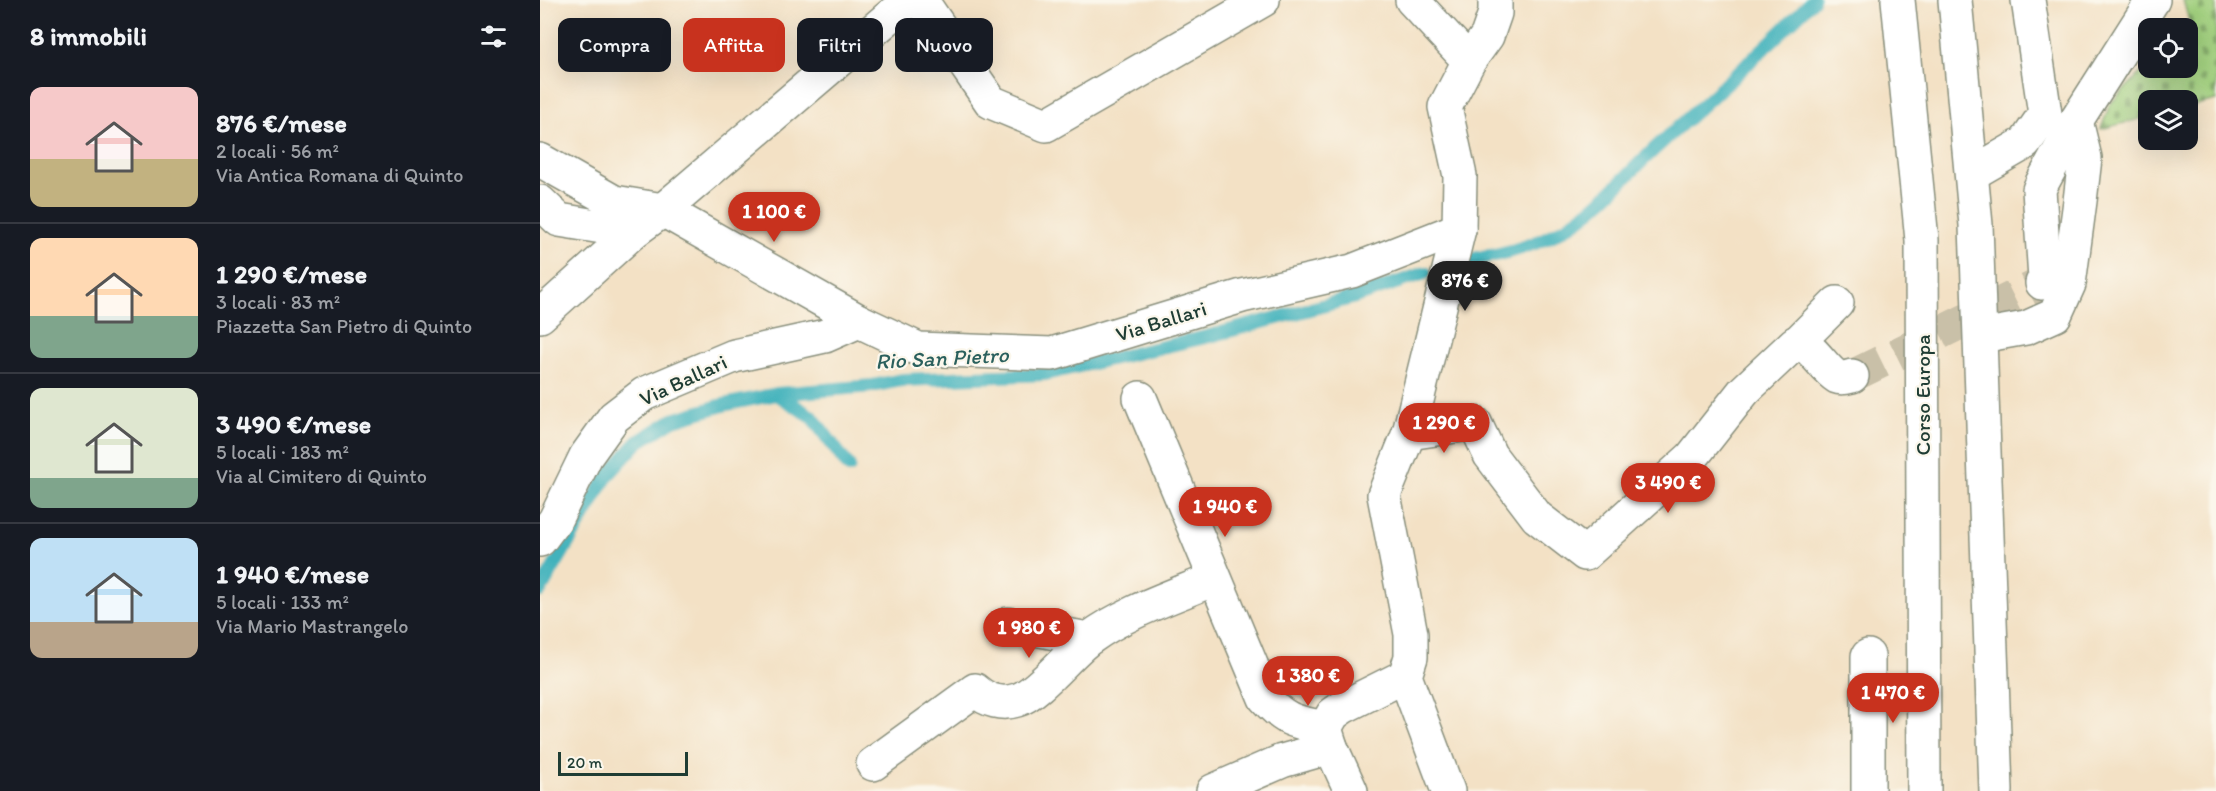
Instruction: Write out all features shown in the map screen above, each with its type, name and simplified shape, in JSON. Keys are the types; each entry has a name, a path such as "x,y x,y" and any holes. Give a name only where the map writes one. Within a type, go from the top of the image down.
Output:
{"street":[{"path":"540,316 633,232 663,210 909,0"},
{"path":"921,0 991,102 1046,125 1263,0"},
{"path":"1412,0 1469,61"},
{"path":"1448,791 1405,676 1411,657 1411,634 1384,495 1408,433 1459,229 1460,176 1445,107 1469,61 1487,36 1495,13 1495,0"},
{"name":"Corso Europa","path":"1898,0 1922,240 1924,791"},
{"path":"1955,0 1972,173 1981,336 1996,791"},
{"path":"1972,173 2025,144 2045,114 2028,0"},
{"path":"2042,283 2045,278 2039,190 2076,121 2153,0"},
{"path":"1981,336 2026,328 2055,315 2069,284 2085,158 2076,121"},
{"path":"540,160 614,202 663,210"},
{"path":"540,202 559,220 633,232"},
{"name":"Via Ballari","path":"663,210 859,321 918,349 1052,354 1242,296 1352,271 1459,229"},
{"path":"1408,433 1474,423 1490,455 1537,517 1585,554 1692,458 1744,391 1837,303"},
{"name":"Via Ballari","path":"540,540 555,520 591,449 614,417 644,394 734,356 825,336 859,321"},
{"path":"1798,342 1807,346 1837,377 1852,376"},
{"path":"1140,398 1265,698 1279,713 1328,738"},
{"path":"873,764 975,690 983,697 993,701 1020,700 1044,681 1088,639 1110,625 1214,579"},
{"path":"1002,628 1008,624 1088,639"},
{"path":"1868,657 1868,791"},
{"path":"1351,791 1328,738 1333,714 1405,676"},
{"path":"1213,791 1328,738"}],"green space":[{"path":"2183,0 2216,0 2216,100 2198,104 2198,90 2138,90 2138,120 2101,129 2110,104 2138,76 2138,78 2198,78 2198,18 2188,18"}],"waterway":[{"path":"1456,262 1512,251 1544,239 1592,209 1813,0"},
{"name":"Rio San Pietro","path":"540,591 607,476 638,442 673,420 723,405 777,394 872,386 902,380 1045,374 1210,336 1355,297 1425,273"},
{"path":"777,394 812,417 849,467"}],"tunnel":[{"path":"1852,376 2042,283"}]}
